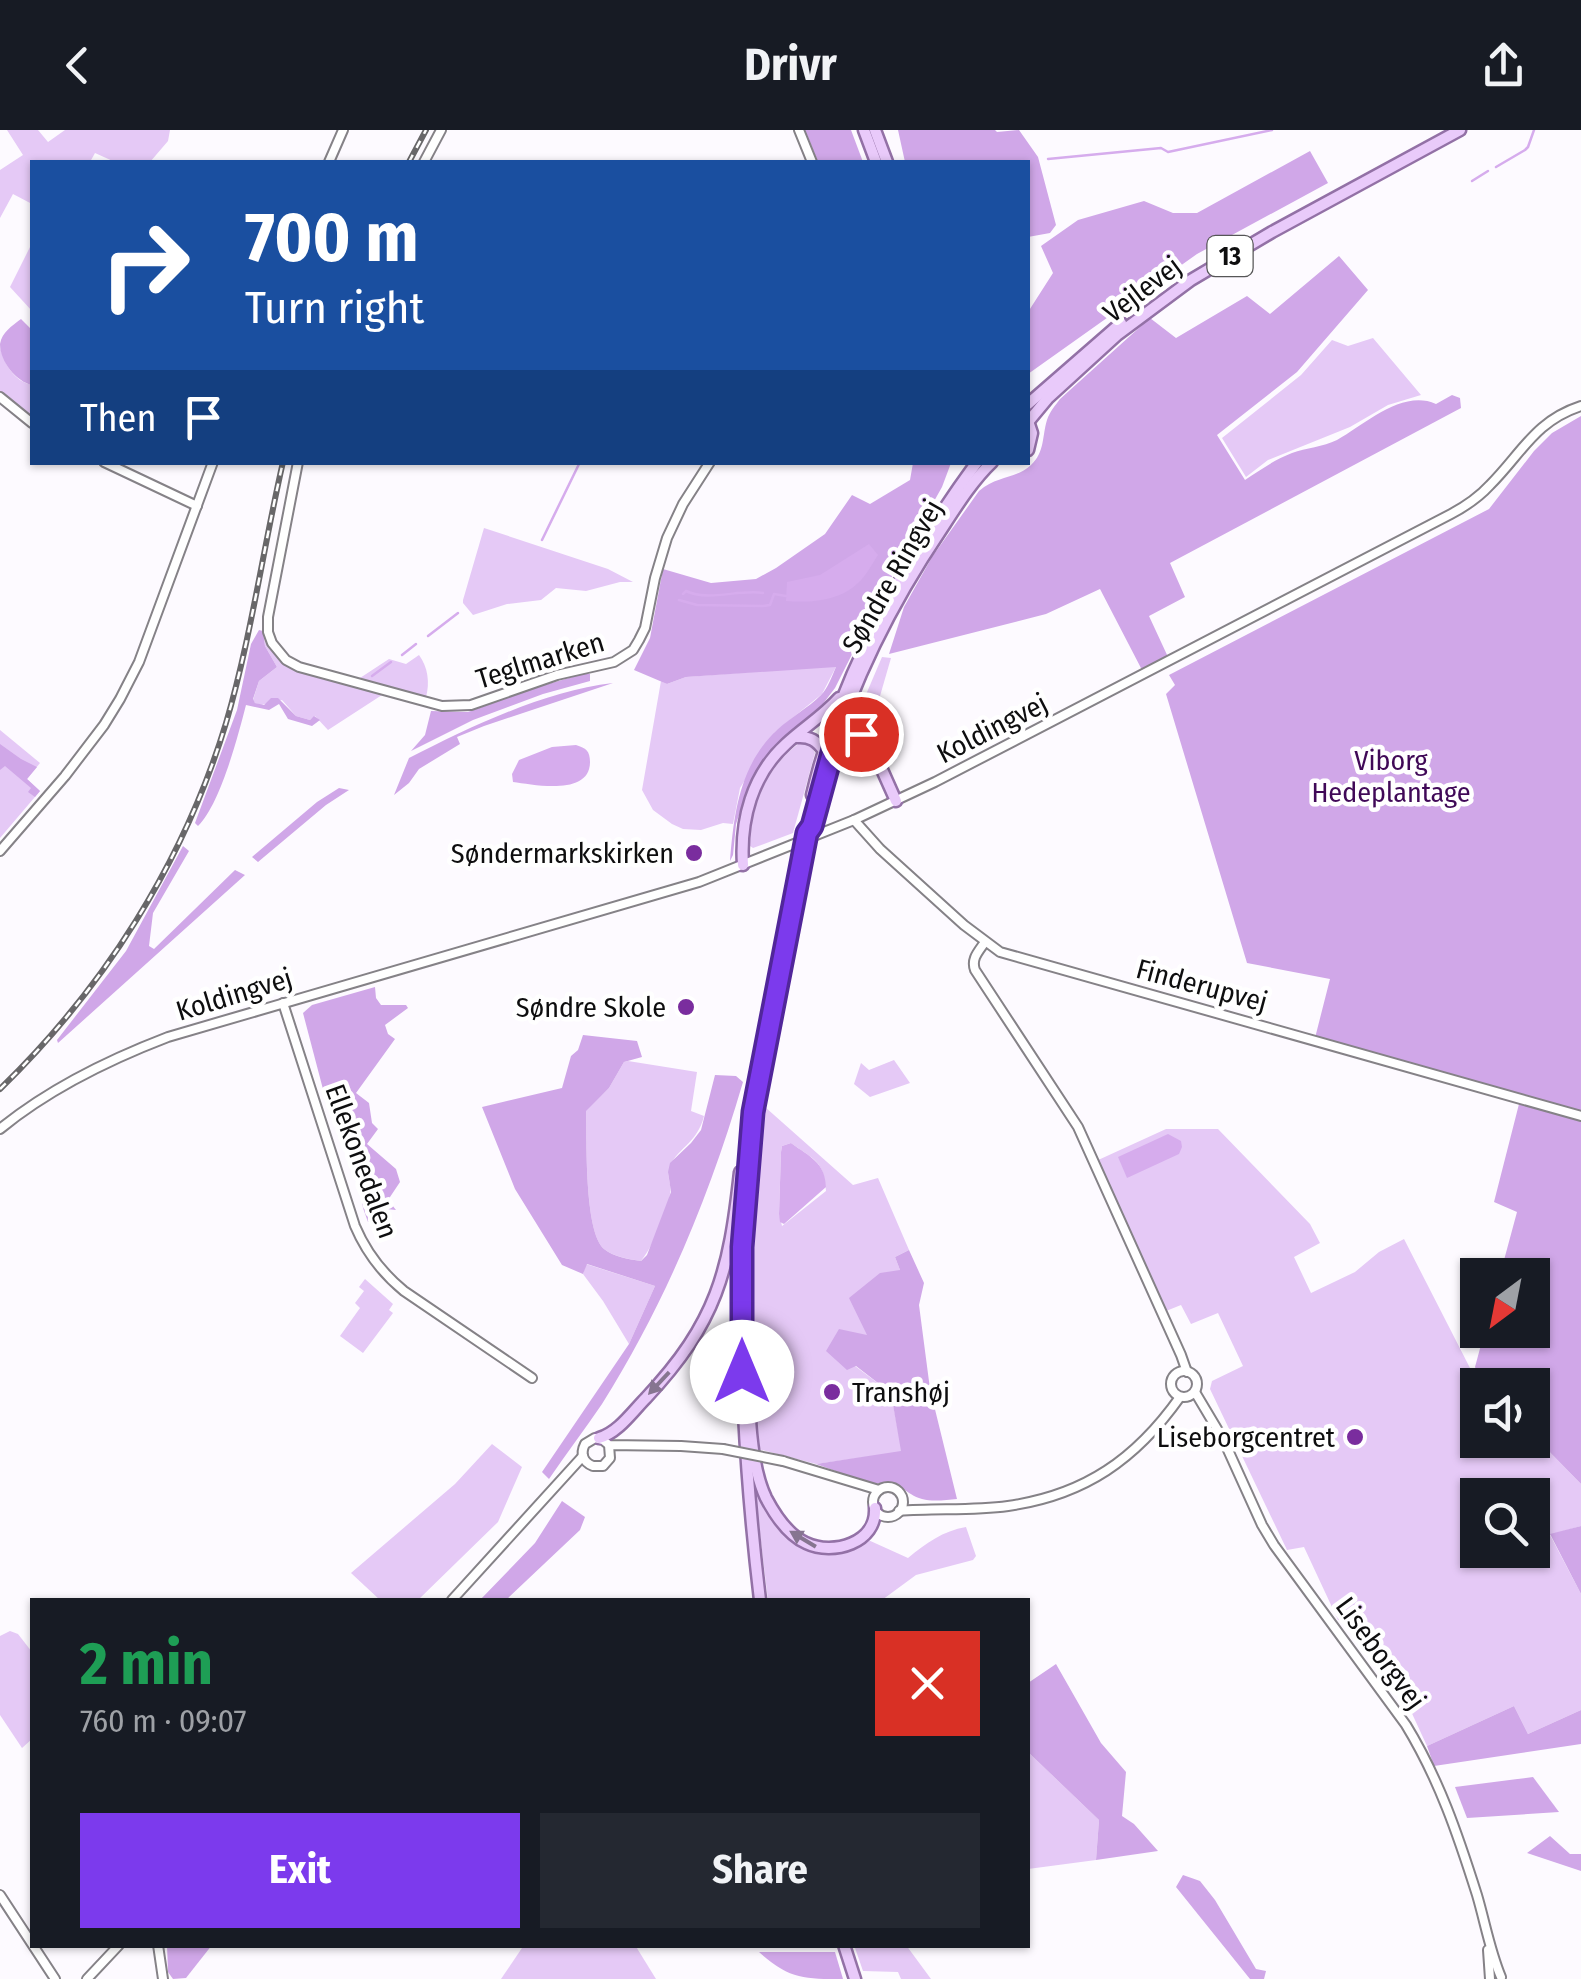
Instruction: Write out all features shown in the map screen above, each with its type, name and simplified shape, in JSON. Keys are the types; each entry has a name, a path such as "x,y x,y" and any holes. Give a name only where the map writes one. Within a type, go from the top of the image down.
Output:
{"main road":[{"path":"864,130 875,160"},
{"path":"876,130 886,160"},
{"name":"Vejlevej","path":"1030,402 1111,331 1187,274 1447,130"},
{"name":"Vejlevej","path":"1030,420 1048,398 1118,335 1191,280 1460,130"},
{"name":"Søndre Ringvej","path":"760,1598 747,1476 742,1247 753,1112 768,1029 809,825 846,690 906,568 975,465"},
{"name":"Søndre Ringvej","path":"829,750 874,646 910,578 990,465"},
{"path":"743,865 744,825 757,783 767,766 846,690"},
{"path":"846,712 883,768 896,801"},
{"path":"796,737 806,736 829,750 851,738 868,744"},
{"path":"606,1446 607,1436 674,1366 703,1324 721,1283 731,1244 750,1098 768,1029"},
{"path":"746,1175 751,1411 756,1468 762,1489 790,1532 818,1548 856,1542 876,1516 874,1505"},
{"path":"845,1948 855,1979"}],"street":[{"path":"330,160 343,130"},
{"path":"425,160 441,130"},
{"path":"799,130 811,160"},
{"path":"0,398 30,421"},
{"name":"Koldingvej","path":"0,1129 45,1096 110,1060 168,1037 664,893 743,865 896,801 1451,514 1478,497 1525,442 1561,412 1581,406"},
{"path":"110,465 197,506"},
{"path":"0,851 65,776 120,699 139,662 212,465"},
{"name":"Teglmarken","path":"297,465 268,617 268,632 278,652 299,666 416,700 457,707 491,700 574,670 614,662 633,650 645,628 667,538 708,465"},
{"name":"Finderupvej","path":"854,820 889,856 1000,952 1581,1116"},
{"path":"839,1478 885,1516 934,1508 1008,1506 1068,1491 1110,1470 1141,1445 1196,1380 1182,1372 1178,1350 1078,1127 975,970 974,957 985,942"},
{"name":"Ellekonedalen","path":"284,1003 355,1226 370,1254 404,1291 532,1378"},
{"path":"1182,1372 1172,1380 1184,1394"},
{"name":"Liseborgvej","path":"1184,1394 1223,1439 1274,1545 1417,1743 1454,1823 1504,1978"},
{"path":"454,1598 583,1456 585,1444 591,1439 606,1446 723,1449 783,1460 879,1490 893,1488 902,1499 900,1511"},
{"path":"556,1487 589,1465 603,1466 608,1462 606,1446"},
{"path":"583,1456 589,1465"},
{"path":"874,1505 879,1490"},
{"path":"902,1499 934,1508"},
{"path":"0,1894 30,1940"},
{"name":"Liseborgvej","path":"1485,1926 1490,1979"},
{"path":"35,1948 55,1979"},
{"path":"87,1979 116,1948"},
{"path":"159,1948 164,1979"},
{"path":"1490,1979 1504,1978"}],"shaded area":[{"path":"7,130 38,130 48,142 65,130 170,130 168,141 152,160 111,160 95,153 91,160 30,160 30,203 13,194 0,218 0,170 23,155"},
{"path":"30,247 30,309 10,287"},
{"path":"1373,338 1421,395 1388,405 1350,427 1268,460 1246,477 1222,438 1301,375 1332,340 1348,346"},
{"path":"0,347 11,371 30,384 30,418 0,394"},
{"path":"484,528 608,569 633,582 586,591 556,588 541,600 507,604 473,615 463,600"},
{"path":"869,544 878,555 851,589 824,600 786,601 787,582 820,575"},
{"path":"263,631 275,655 286,664 382,695 328,730 315,716 310,720 296,716 282,700 255,703 259,681 277,667 265,646"},
{"path":"419,655 427,675 426,697 360,678 389,659 406,664"},
{"path":"882,657 891,658 876,701 879,711 870,718 891,744 883,749 856,718"},
{"path":"836,667 822,694 775,732 740,788 733,824 683,829 653,810 642,790 661,681 667,684 686,677"},
{"path":"0,730 40,763 27,779 40,791 0,838"},
{"path":"801,742 811,746 815,753 793,833 753,848 752,816 762,788 779,762"},
{"path":"576,745 587,750 590,758 588,773 581,780 560,786 513,782 512,774 519,760 552,747"},
{"path":"894,1060 910,1083 870,1097 854,1084 861,1063 869,1070"},
{"path":"628,1061 697,1072 691,1111 704,1116 696,1134 672,1163 666,1210 641,1261 604,1249 593,1224 588,1184 586,1110 609,1088"},
{"path":"765,1107 853,1185 878,1178 909,1250 895,1257 900,1270 855,1366 891,1393 902,1452 816,1464 758,1449 754,1157","holes":["791,1143 820,1167 826,1191 782,1226 782,1146"]},
{"name":"Liseborgcentret","path":"1166,1129 1218,1129 1310,1224 1320,1243 1294,1257 1311,1293 1355,1272 1379,1252 1404,1239 1470,1368 1460,1368 1460,1458 1550,1458 1550,1452 1581,1484 1581,1526 1550,1535 1581,1594 1581,1710 1528,1734 1514,1706 1427,1746 1397,1681 1384,1683 1352,1616 1338,1620 1304,1547 1287,1550 1210,1389 1212,1381 1243,1366 1218,1313 1191,1324 1181,1305 1166,1311 1096,1161"},
{"path":"1168,1134 1181,1141 1179,1154 1127,1178 1118,1157"},
{"path":"791,1143 819,1166 826,1187 784,1224 779,1214 781,1152 782,1146"},
{"path":"586,1264 655,1286 629,1344 583,1274"},
{"path":"365,1279 393,1304 389,1310 393,1313 363,1353 340,1336 360,1308 355,1303 364,1291 359,1287"},
{"path":"492,1444 522,1467 498,1522 420,1598 378,1598 351,1573 455,1484"},
{"path":"753,1476 788,1533 814,1551 846,1552 866,1539 908,1558 935,1538 966,1527 976,1556 916,1575 885,1598 768,1598"},
{"path":"10,1631 18,1634 30,1649 30,1741 22,1748 0,1715 0,1636"},
{"path":"1030,1754 1099,1820 1096,1860 1030,1869"},
{"path":"522,1948 637,1948 656,1979 501,1979"},
{"path":"855,1948 908,1948 931,1979 901,1979 898,1972 863,1971"}],"green space":[{"path":"805,130 851,130 862,160 817,160"},
{"path":"898,130 1019,130 1038,157 1056,225 1050,233 1030,237 1030,160 905,160"},
{"path":"1310,151 1328,183 1197,254 1030,373 1030,309 1053,273 1041,246 1078,220 1144,201 1173,213 1197,213"},
{"path":"1339,256 1368,290 1297,372 1217,435 1245,480 1285,456 1337,440 1397,405 1410,401 1436,404 1452,395 1460,398 1461,408 1170,563 1185,597 1149,616 1168,657 1142,670 1100,589 1046,614 889,654 904,607 932,557 979,491 1019,473 1036,460 1048,417 1060,399 1150,318 1176,338 1247,296 1270,314"},
{"path":"21,319 30,328 30,384 10,370 3,358 0,344"},
{"name":"Viborg Hedeplantage","path":"1581,416 1581,1112 1315,1038 1330,979 1247,963 1166,694 1175,685 1169,675 1489,509 1534,451 1552,433"},
{"path":"913,465 950,465 835,688 822,705 772,748 758,768 736,824 730,861 741,790 755,758 777,730 821,695 836,667 686,677 667,684 634,670 650,638 663,569 711,583 756,579 825,534 852,495 870,504 910,480"},
{"path":"259,630 263,631 265,646 277,667 259,681 255,703 264,705 271,698 278,698 296,716 320,720 312,726 288,719 279,704 269,710 246,705 221,787 198,826 195,823 237,710 251,644"},
{"path":"590,674 590,681 473,720 411,751 425,735 431,711 468,712"},
{"path":"613,683 457,737 460,744 419,769 394,795 409,758 534,702"},
{"path":"0,744 37,767 27,779 40,791 35,797 28,792 31,788 5,766 0,770"},
{"path":"339,788 349,790 258,862 252,857 317,802"},
{"path":"183,846 189,851 153,913 149,946 154,949 235,870 245,875 58,1043 126,951"},
{"path":"375,987 381,1005 408,1008 385,1025 395,1039 356,1093 369,1103 372,1123 378,1129 367,1144 396,1169 400,1182 388,1200 396,1210 377,1208 368,1222 358,1173 324,1093 303,1013 312,1005"},
{"path":"583,1035 637,1041 642,1057 624,1062 609,1088 586,1111 593,1224 604,1249 621,1257 641,1261 647,1255 671,1192 670,1163 701,1130 715,1075 736,1076 743,1082 716,1166 666,1288 602,1404 549,1479 542,1472 629,1344 655,1286 587,1264 583,1274 562,1265 515,1189 482,1107 562,1088 571,1056 578,1050"},
{"path":"1519,1104 1581,1121 1581,1484 1550,1452 1550,1368 1475,1367 1480,1348 1550,1348 1550,1258 1505,1258 1517,1212 1494,1202"},
{"path":"909,1250 924,1283 919,1305 930,1389 957,1499 922,1499 894,1483 874,1485 816,1464 901,1451 891,1393 856,1366 847,1370 826,1351 839,1329 867,1335 849,1298 880,1273 900,1270 895,1257"},
{"path":"562,1501 585,1517 580,1530 508,1598 482,1598 535,1543"},
{"path":"1581,1526 1581,1594 1550,1534"},
{"path":"1056,1664 1101,1743 1126,1772 1122,1816 1158,1851 1096,1860 1099,1820 1030,1754 1030,1682"},
{"path":"1514,1706 1528,1734 1581,1710 1581,1744 1434,1766 1427,1746"},
{"path":"1533,1777 1559,1812 1467,1818 1455,1787"},
{"path":"1550,1836 1570,1854 1581,1854 1581,1871 1527,1853"},
{"path":"1183,1875 1200,1881 1215,1900 1256,1969 1266,1971 1264,1979 1250,1979 1176,1887"},
{"path":"167,1948 210,1948 186,1978 173,1979 168,1972"},
{"path":"759,1952 835,1952 843,1979 798,1976 779,1968"}],"waterway":[{"path":"1048,159 1161,148 1168,152 1272,130"},
{"path":"1496,167 1525,150 1534,130"},
{"path":"1472,181 1488,171"},
{"path":"542,540 579,465"},
{"path":"683,594 763,593"},
{"path":"679,600 697,605 763,606 770,605 774,594 786,596"},
{"path":"428,636 458,613"},
{"path":"402,655 416,644"},
{"path":"372,676 391,662"}],"railway":[{"path":"410,160 426,130"},
{"path":"0,1089 38,1050 106,965 136,920 188,825 235,691 282,465"}],"place":[{"name":"Søndermarkskirken","path":"694,853"},
{"name":"Søndre Skole","path":"686,1007"},
{"name":"Transhøj","path":"832,1392"},
{"name":"Liseborgcentret","path":"1355,1437"}],"route":[{"path":"742,1372 746,1175 759,1077 807,833 833,749 851,738 868,744 861,734"}]}
